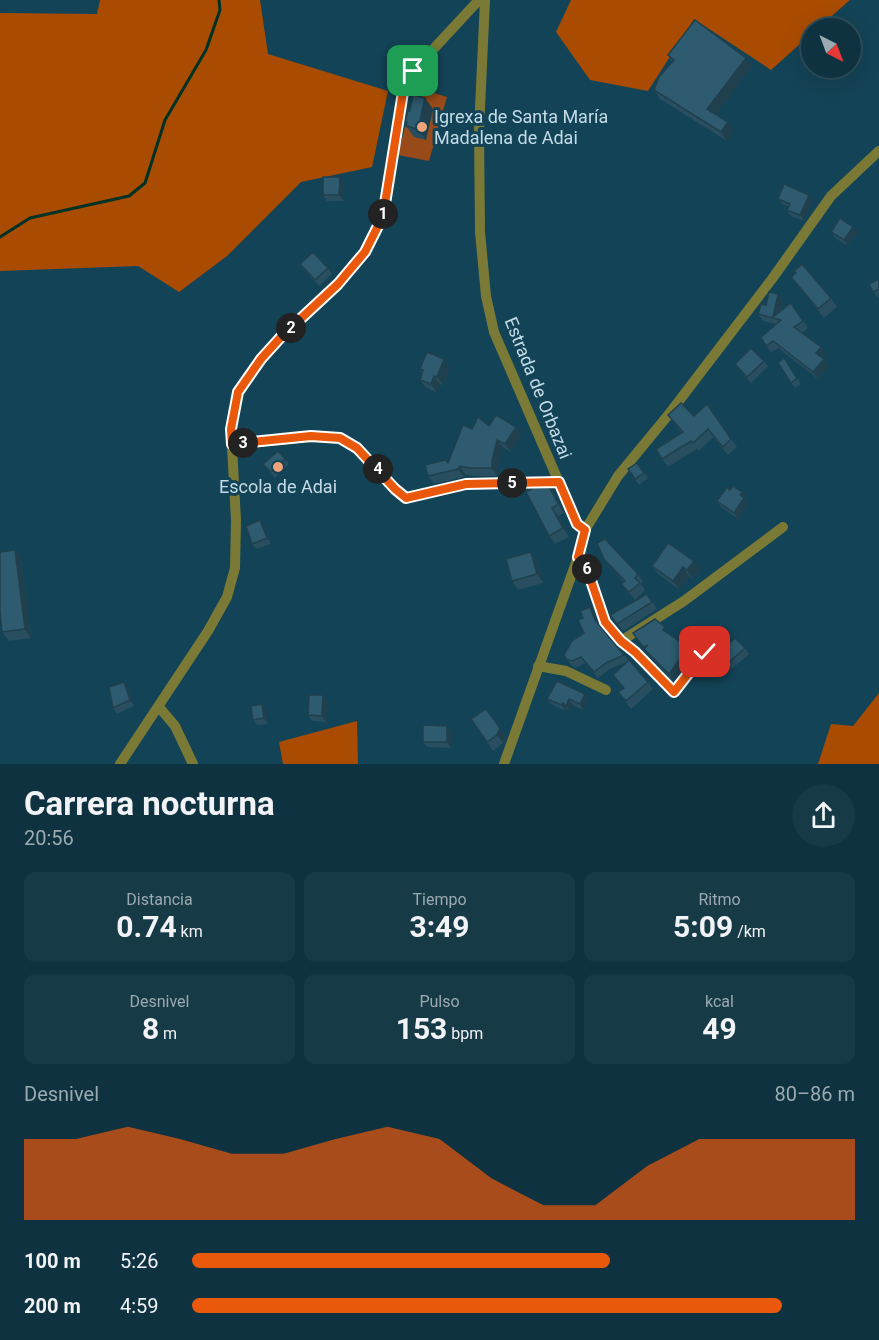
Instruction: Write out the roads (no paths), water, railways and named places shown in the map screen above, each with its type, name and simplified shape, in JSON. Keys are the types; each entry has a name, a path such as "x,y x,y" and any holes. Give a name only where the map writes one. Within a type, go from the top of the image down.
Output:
{"street":[{"path":"120,764 208,632 227,597 235,568 236,520 231,429 238,392 268,352 338,284 365,252 383,216 404,86 413,71 477,2 484,0"},
{"name":"Estrada de Orbazai","path":"484,0 479,130 480,232 486,296 494,332 577,524 588,525"},
{"path":"467,13 484,16"},
{"path":"504,764 588,525 618,476 669,414 772,279 831,196 879,151"},
{"path":"232,444 301,437 340,438 357,448 406,498 466,484 559,482"},
{"path":"621,641 684,601 783,527"},
{"path":"578,557 584,560 605,622 621,641 674,692 705,652"},
{"path":"538,666 566,671 606,690"},
{"path":"159,707 175,726 193,764"}],"waterway":[{"path":"0,237 30,218 129,196 145,183 165,120 206,50 220,10 219,0"}],"place":[{"name":"Igrexa de Santa María Madalena de Adai","path":"422,127"},
{"name":"Escola de Adai","path":"278,467"}]}
